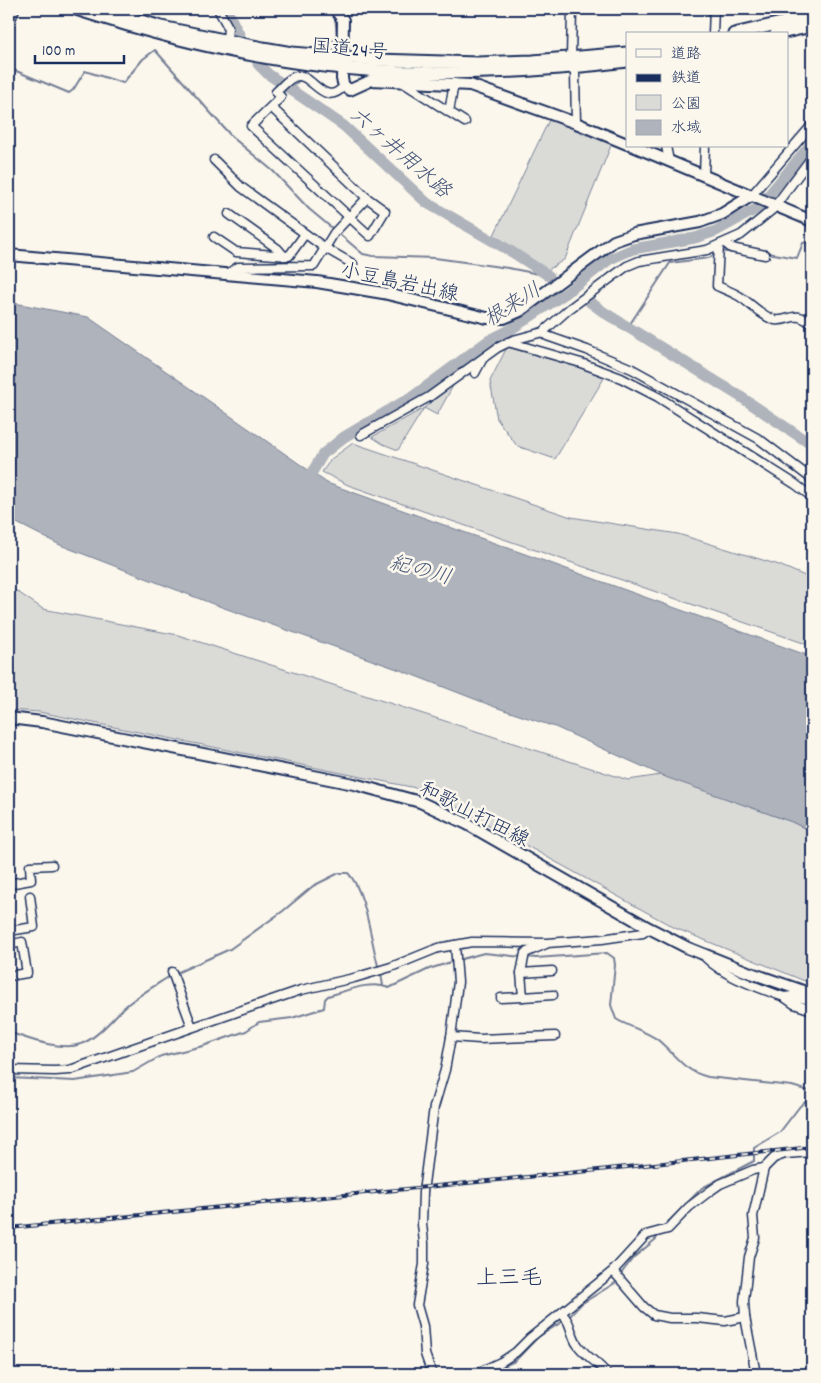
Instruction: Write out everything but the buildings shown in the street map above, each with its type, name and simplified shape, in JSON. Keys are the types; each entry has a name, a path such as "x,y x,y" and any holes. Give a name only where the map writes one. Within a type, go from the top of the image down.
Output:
{"highway":[{"name":"国道24号","path":"76,9 156,34 226,50 283,60 343,62"},
{"name":"国道24号","path":"102,9 125,12 162,27 292,53 410,72 478,73 572,63 626,61"},
{"path":"743,32 812,16"},
{"path":"785,32 812,26"},
{"name":"国道24号","path":"572,63 626,53"}],"main road":[{"path":"335,9 343,20 342,78 344,86 350,90 372,80 470,85 576,123 626,144"},
{"path":"638,148 812,221"},
{"name":"小豆島岩出線","path":"9,255 317,282 383,293 487,318 504,318 520,311 614,241 634,234 700,222 722,214 754,197"},
{"name":"和歌山打田線","path":"9,718 42,722 354,784 420,802 467,824 649,928 748,972 812,994"}],"street":[{"path":"9,25 15,9"},
{"path":"218,9 228,27 227,40"},
{"path":"572,9 572,63 576,123"},
{"path":"713,32 714,9"},
{"path":"270,107 367,198 385,211 370,236 348,218 251,126 270,107 281,97 276,92 293,77 298,75 303,77 317,89 330,93 339,92 344,86"},
{"path":"402,82 465,122"},
{"path":"449,112 454,83"},
{"path":"754,197 812,125"},
{"path":"666,148 669,161"},
{"path":"704,175 705,148"},
{"path":"361,435 429,397 508,342 543,332 563,313 627,266 639,261 707,250 741,235 773,205 812,157"},
{"path":"214,160 241,187 325,248 354,264"},
{"path":"227,274 238,266 314,266 336,231 367,198"},
{"path":"229,214 278,249 284,256"},
{"path":"214,237 236,252 289,256 305,234"},
{"path":"722,244 731,248 765,255"},
{"path":"722,244 718,286 739,296 766,316 775,320 799,316 812,324"},
{"path":"543,332 547,336 613,360 689,400 758,439 812,479"},
{"path":"508,342 582,363 621,378 658,398 795,484 812,497"},
{"path":"476,374 483,358"},
{"path":"9,884 31,880 30,866 52,866"},
{"path":"9,931 34,927 30,896"},
{"path":"9,1070 70,1070 301,990 354,978 438,948 456,948 472,942 548,943 627,936 643,933 649,928"},
{"path":"9,945 22,942 26,973 9,976"},
{"path":"523,997 521,973 525,953 543,947 548,943"},
{"path":"432,1374 425,1354 422,1326 417,1305 424,1264 423,1192 434,1107 445,1070 451,1037 458,982 456,948"},
{"path":"707,955 706,958 712,964 740,981 784,997 794,1004 812,1010"},
{"path":"521,973 552,971"},
{"path":"172,972 192,1027"},
{"path":"500,998 553,995"},
{"path":"784,997 792,996 812,1000"},
{"path":"451,1037 480,1039 555,1036"},
{"path":"756,1374 744,1302 749,1257 755,1238 753,1216 764,1168 774,1158 785,1154 812,1152"},
{"path":"481,1373 516,1352 530,1338 613,1271 646,1235 668,1229 689,1207 720,1184 753,1170 764,1168"},
{"path":"613,1271 644,1307 654,1315 662,1318 697,1318 725,1321 745,1317"},
{"path":"561,1313 569,1322 575,1341 582,1351 608,1374"}],"green space":[{"path":"550,118 612,143 565,259 548,270 494,235"},
{"path":"507,347 606,375 555,459 517,446 497,419 490,381"},
{"path":"454,384 437,415 424,408"},
{"path":"424,408 398,450 372,437"},
{"path":"353,443 571,517 678,534 779,565 812,579 812,646 348,485 322,472 331,459"},
{"path":"9,586 43,609 178,635 628,780 661,775 792,822 812,832 812,984 675,928 426,790 39,712 9,710"}],"water":[{"name":"紀の川","path":"9,302 88,317 327,483 812,657 812,832 792,822 668,778 555,727 213,604 60,545 9,519"}],"waterway":[{"name":"六ヶ井用水路","path":"226,9 239,34"},
{"path":"328,48 337,35 335,17"},
{"path":"9,68 69,93 85,71 123,83 143,59 155,50 232,137 273,171 309,209 333,229"},
{"name":"六ヶ井用水路","path":"258,64 268,74 344,126 427,203 512,252 549,276"},
{"path":"289,89 300,80"},
{"name":"根来川","path":"305,484 323,454 344,437 415,395 488,341 510,330 566,293 610,259 633,249 695,238 716,231 758,208 812,143"},
{"path":"337,232 363,254 435,258 508,268 549,276"},
{"path":"767,254 797,258 803,243 812,241"},
{"path":"721,251 746,255"},
{"path":"628,327 670,263 709,258 716,253"},
{"name":"六ヶ井用水路","path":"590,302 738,395 812,445"},
{"path":"174,974 230,949 283,911 313,886 339,873 348,873 359,892 364,904 379,969"},
{"path":"458,960 484,953 522,957"},
{"path":"527,957 607,953 614,958 615,965 611,1005 616,1019 658,1040 686,1067 708,1077 792,1086 812,1092"},
{"path":"9,1078 75,1081 133,1072 161,1056 203,1046 246,1031 259,1022 292,1018 324,1008 325,999 328,996 366,986 374,985 389,988 429,969 454,961"},
{"path":"381,973 383,986"},
{"path":"9,1032 35,1041 55,1045 73,1046 81,1044 100,1032 128,1004 170,976"},
{"path":"663,1227 702,1188 754,1161 754,1148 780,1132 800,1106 812,1097"},
{"path":"620,1275 633,1258 656,1239 658,1235"},
{"path":"569,1317 581,1304 615,1283 618,1279"},
{"path":"486,1374 515,1361 538,1337 565,1320"}],"railway":[{"path":"9,1228 599,1170 812,1147"}],"district":[{"name":"上三毛","path":"509,1276"}]}
